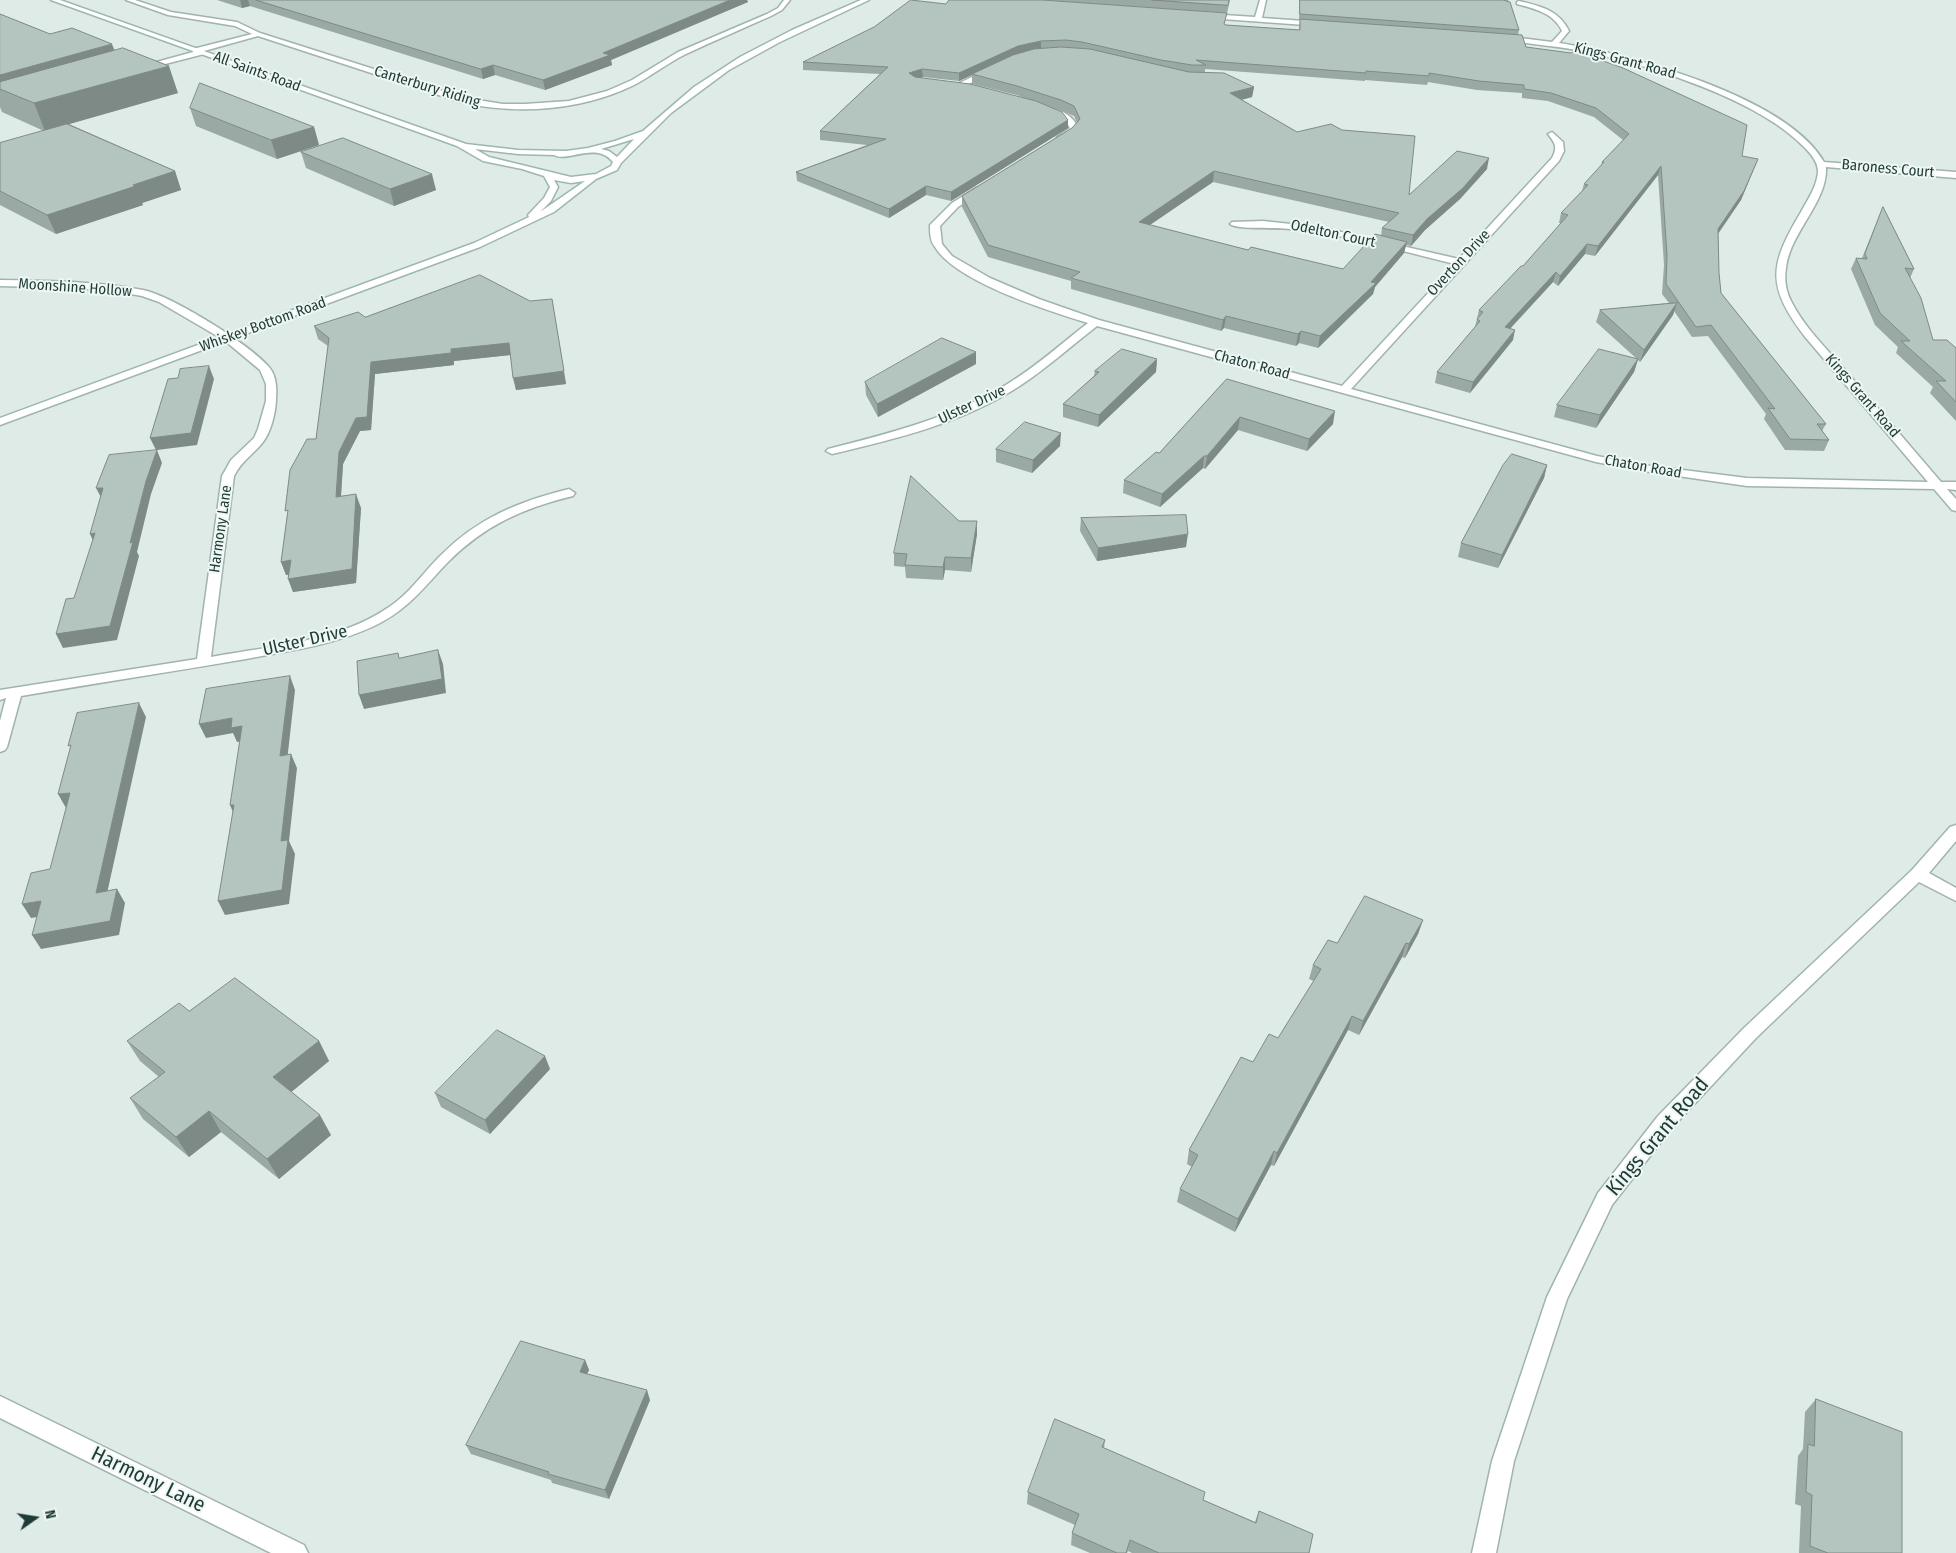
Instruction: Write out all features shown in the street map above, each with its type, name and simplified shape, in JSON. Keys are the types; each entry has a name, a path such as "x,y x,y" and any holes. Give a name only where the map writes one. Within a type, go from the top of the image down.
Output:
{"street":[{"name":"All Saints Road","path":"54,0 460,144 486,159 570,180 598,176"},
{"name":"Canterbury Riding","path":"130,0 170,14 237,24 258,34 463,100 484,105 526,106 569,102 613,92 640,79 680,55 780,9 787,0"},
{"path":"581,151 606,153 615,158 617,162 648,130 685,97 727,68 789,35 866,0"},
{"path":"1258,20 1263,0"},
{"path":"1519,3 1549,12 1564,24 1566,31 1555,43"},
{"path":"1201,15 1327,24"},
{"path":"132,72 258,34"},
{"name":"Kings Grant Road","path":"1494,37 1555,43 1632,60 1670,72 1748,105 1776,120 1809,147 1821,164 1821,177 1817,190 1785,252 1780,272 1782,292 1793,314 1810,336 1956,507"},
{"path":"974,88 955,85 994,70"},
{"path":"1036,107 1063,115 1073,125 1074,130 1052,144"},
{"path":"581,151 618,143 648,130"},
{"name":"Overton Drive","path":"1344,390 1556,159 1560,150 1559,142 1552,134"},
{"name":"All Saints Road","path":"460,144 518,152 581,151"},
{"path":"545,174 540,167 544,162 566,152"},
{"name":"Whiskey Bottom Road","path":"0,422 477,245 551,210 578,188 614,168 617,162"},
{"name":"Baroness Court","path":"1821,164 1956,175"},
{"name":"Whiskey Bottom Road","path":"524,223 553,193 554,187 545,174"},
{"name":"Chaton Road","path":"990,183 955,205 935,224 935,237 939,249 952,261 1012,292 1052,309 1596,459 1643,468 1747,482 1956,486"},
{"name":"Odelton Court","path":"1235,224 1260,223 1311,228 1460,262"},
{"name":"Moonshine Hollow","path":"0,283 80,286 144,293 162,300 228,338"},
{"name":"Ulster Drive","path":"832,451 888,438 927,426 974,406 1014,385 1095,322"},
{"name":"Harmony Lane","path":"203,662 228,476 235,462 259,440 264,430 271,401 271,384 265,369 228,338"},
{"name":"Ulster Drive","path":"0,695 321,641 353,630 385,616 409,597 476,530 517,507 569,493"},
{"path":"0,747 16,692"},
{"name":"Kings Grant Road","path":"1484,1553 1503,1461 1557,1297 1605,1199 1665,1122 1750,1033 1918,874 1956,832"},
{"path":"1918,874 1956,895"},
{"name":"Harmony Lane","path":"0,1407 296,1553"}],"building":[{"path":"256,0 730,0 603,53 610,55 543,80 493,65 481,69"},
{"path":"911,0 946,4 949,0 1042,0 1227,13 1224,24 1226,25 1300,30 1300,19 1522,35 1526,47 1571,53 1575,51 1623,68 1747,125 1742,156 1758,159 1744,191 1718,229 1721,293 1826,424 1817,424 1829,440 1790,439 1768,408 1775,409 1711,325 1696,327 1666,284 1667,255 1661,166 1598,246 1587,244 1560,276 1556,272 1505,327 1515,330 1473,382 1437,372 1480,321 1477,319 1483,312 1479,310 1523,266 1568,215 1561,213 1588,185 1584,184 1604,162 1602,162 1629,134 1596,108 1551,93 1524,89 1524,85 1479,81 1429,73 1429,76 1366,71 1366,73 1196,60 1206,65 1192,65 1082,42 1066,40 1041,41 1018,46 959,73 922,69 909,73 915,77 970,84 1036,101 1062,112 1068,120 951,192 926,186 889,209 796,172 886,139 820,131 888,67 803,62 874,27"},
{"path":"1152,0 1229,0 1228,5"},
{"path":"1300,0 1503,0 1510,2 1519,30 1300,14"},
{"path":"0,14 50,34 72,28 112,44 0,75"},
{"path":"1061,47 1090,49 1189,72 1224,73 1254,87 1230,93 1297,132 1331,124 1342,130 1415,136 1409,195 1457,151 1489,158 1463,188 1427,219 1413,235 1382,228 1399,213 1214,171 1139,222 1248,250 1251,247 1343,269 1375,234 1407,242 1371,282 1376,283 1320,336 1301,331 1298,334 1226,316 1223,320 1071,278 1080,272 988,245 962,196 1072,128 1080,119 1074,106 1061,100 972,74 1013,55 1034,49"},
{"path":"123,48 169,66 34,103 0,89 0,82"},
{"path":"200,83 314,127 271,140 190,108"},
{"path":"67,124 175,171 133,185 136,186 47,215 0,191 0,143"},
{"path":"343,138 432,174 390,189 301,152"},
{"path":"1883,207 1914,269 1905,268 1921,298 1933,340 1947,340 1956,348 1956,402 1936,381 1946,381 1901,341 1910,341 1880,313 1856,258 1867,259 1865,254"},
{"path":"480,275 530,301 552,299 564,371 513,378 509,343 451,349 451,353 371,362 367,417 356,418 339,452 336,497 356,494 352,569 288,579 291,560 281,562 288,510 285,511 290,470 307,439 316,439 329,338 314,326 358,312 365,317"},
{"path":"1677,303 1644,350 1600,310"},
{"path":"942,338 976,352 877,404 865,382"},
{"path":"1122,349 1157,359 1099,415 1063,404 1099,372 1095,371"},
{"path":"1599,349 1638,359 1600,415 1557,405"},
{"path":"209,366 191,433 150,438 168,379 178,378 180,369"},
{"path":"1227,379 1335,411 1309,439 1240,417 1207,456 1204,456 1162,494 1124,480 1156,452 1159,453"},
{"path":"1025,422 1061,433 1033,460 996,449"},
{"path":"157,450 146,481 130,543 133,542 110,626 56,634 66,599 74,598 95,533 90,534 103,488 96,488 109,455"},
{"path":"1512,454 1547,465 1502,555 1461,543 1503,465"},
{"path":"911,476 959,521 977,521 971,558 945,557 943,567 905,565 907,554 894,553"},
{"path":"1186,515 1188,534 1098,548 1081,518"},
{"path":"438,650 442,679 359,695 357,661 398,653 399,658"},
{"path":"290,676 280,756 291,754 281,841 288,840 282,890 218,901 234,805 230,805 242,726 231,728 232,718 199,724 206,689"},
{"path":"139,703 96,893 117,889 110,921 32,935 41,901 22,904 31,873 50,869 70,793 58,794 77,713"},
{"path":"1365,896 1423,920 1409,944 1406,943 1363,1021 1352,1016 1277,1153 1274,1151 1238,1219 1180,1189 1198,1155 1189,1150 1241,1057 1253,1062 1269,1034 1278,1038 1321,969 1313,965 1328,940 1337,943"},
{"path":"235,978 319,1041 273,1077 320,1115 267,1159 209,1111 176,1137 130,1098 165,1072 127,1041 179,1003 189,1011"},
{"path":"497,1030 545,1056 485,1120 435,1093"},
{"path":"521,1341 585,1360 580,1372 647,1390 605,1490 548,1474 549,1472 466,1445"},
{"path":"1816,1399 1902,1432 1902,1553 1828,1553 1810,1546 1812,1495 1806,1492 1808,1444 1814,1446"},
{"path":"1055,1419 1105,1440 1102,1447 1205,1492 1203,1500 1256,1523 1259,1511 1313,1534 1309,1553 1159,1553 1130,1540 1126,1553 1117,1553 1072,1533 1079,1514 1028,1492"}]}
